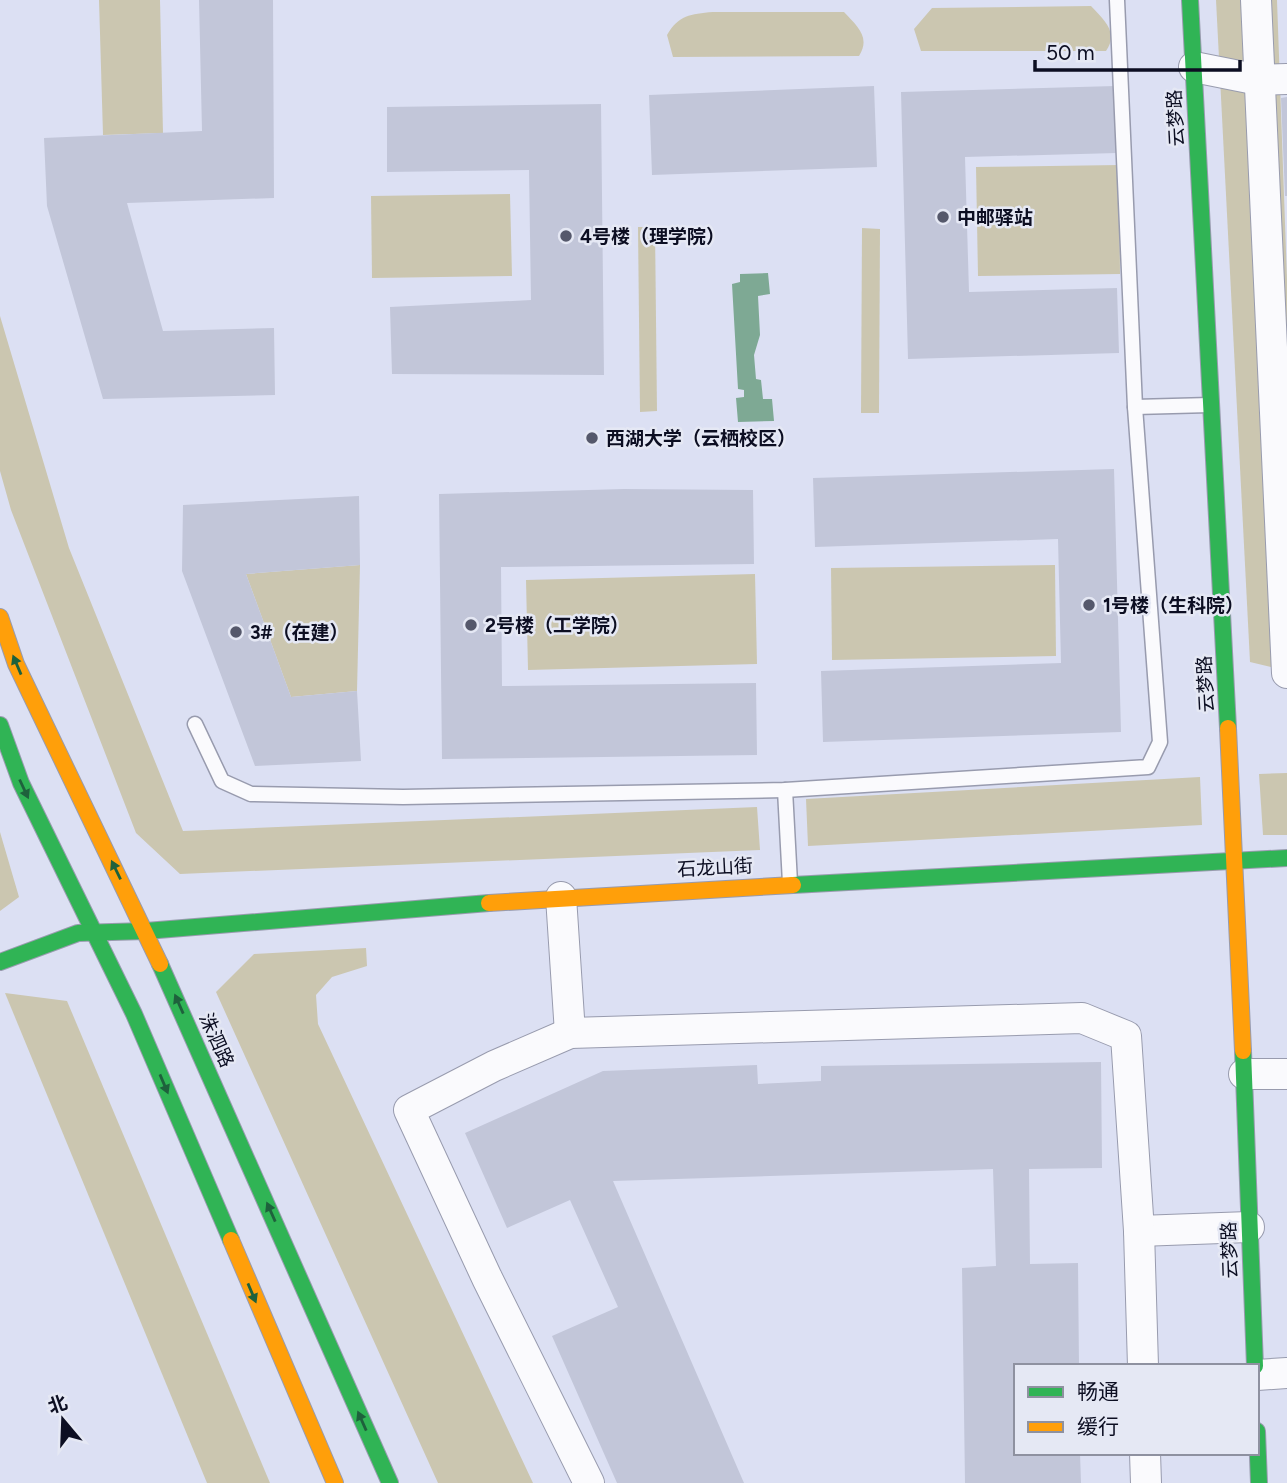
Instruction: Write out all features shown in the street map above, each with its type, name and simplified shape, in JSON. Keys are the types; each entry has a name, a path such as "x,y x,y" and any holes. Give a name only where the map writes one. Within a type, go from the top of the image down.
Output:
{"street":[{"name":"云梦路","path":"1190,0 1235,859 1255,1364"},
{"path":"1256,0 1273,79 1287,673"},
{"path":"1194,67 1273,79"},
{"name":"洙泗路","path":"0,617 16,664 146,931 390,1483"},
{"path":"0,725 21,783 134,1014 335,1483"},
{"name":"石龙山街","path":"94,933 561,897 1287,858"},
{"path":"561,897 570,1033"},
{"path":"0,962 78,933 94,933"},
{"path":"589,1483 487,1278 409,1110 494,1066 570,1033 1082,1018 1126,1036 1139,1231 1143,1364"},
{"path":"1244,1074 1287,1074"},
{"path":"1139,1231 1249,1227"},
{"path":"1259,1375 1287,1373"},
{"path":"1145,1455 1146,1483"},
{"path":"1258,1455 1259,1483"}],"lane":[{"path":"195,724 222,780 251,793 403,797 785,790 1148,767 1160,742 1135,407 1117,0"},
{"path":"1135,407 1211,405"},
{"path":"785,790 790,883"}],"shaded area":[{"path":"99,0 160,0 163,133 103,135"},
{"path":"1216,0 1277,0 1287,279 1287,671 1250,662"},
{"path":"1091,6 1105,21 1110,32 1110,44 1106,51 921,51 914,29 932,8"},
{"path":"713,12 844,12 861,32 864,43 859,56 673,57 667,35 671,28 686,17"},
{"path":"1119,165 1120,274 978,276 976,167"},
{"path":"510,194 512,276 372,278 371,196"},
{"path":"638,227 655,227 657,411 640,412"},
{"path":"862,228 880,229 879,413 861,413"},
{"path":"768,273 770,294 758,296 760,335 754,355 756,379 761,380 763,399 772,399 774,421 738,422 736,398 744,397 744,390 738,389 732,284 740,282 740,274"},
{"path":"0,316 69,548 183,831 757,807 760,850 180,874 136,833 11,510 0,471"},
{"path":"360,565 357,691 291,697 246,574"},
{"path":"1055,565 1056,656 832,660 831,568"},
{"path":"755,574 757,664 528,670 526,580"},
{"path":"1287,773 1287,835 1263,835 1259,774"},
{"path":"1200,777 1202,825 808,846 806,799"},
{"path":"0,832 19,897 0,911"},
{"path":"366,948 367,966 332,977 316,995 318,1024 533,1483 438,1483 216,992 254,954"},
{"path":"5,993 67,1001 270,1483 207,1483"}],"building":[{"path":"199,0 273,0 274,198 127,203 163,331 274,328 275,395 103,399 47,206 44,138 202,131"},
{"path":"874,86 877,167 652,175 649,95"},
{"path":"1115,86 1117,153 965,157 969,292 1117,288 1119,353 908,359 901,92"},
{"path":"1287,97 1287,196 1285,196 1281,98"},
{"name":"4号楼（理学院）","path":"601,104 604,375 392,374 390,307 531,300 529,170 387,172 387,107"},
{"name":"1号楼（生科院）","path":"1114,469 1121,732 823,742 821,671 1061,663 1058,539 815,547 813,478"},
{"name":"2号楼（工学院）","path":"624,489 753,490 754,564 501,567 502,686 756,683 757,755 442,759 439,494"},
{"name":"3#（在建）","path":"359,496 360,565 246,574 291,697 357,691 361,761 255,766 182,571 183,505"},
{"path":"1101,1062 1102,1168 1029,1169 1030,1264 1078,1263 1079,1364 1014,1364 1014,1455 1080,1455 1081,1483 965,1483 962,1268 996,1266 993,1169 613,1181 744,1483 617,1483 552,1336 618,1307 570,1200 507,1228 465,1133 603,1071 757,1065 758,1084 821,1081 821,1066"}],"traffic: fast":[{"path":"1190,0 1228,728"},
{"path":"0,725 21,783 134,1014 231,1240"},
{"path":"793,885 1287,858"},
{"path":"0,962 78,933 146,931 489,903"},
{"path":"160,964 390,1483"},
{"path":"1243,1051 1255,1364"},
{"path":"1258,1455 1259,1483"}],"traffic: slow":[{"path":"0,617 16,664 160,964"},
{"path":"1228,728 1243,1051"},
{"path":"489,903 793,885"},
{"path":"231,1240 335,1483"}],"place":[{"name":"中邮驿站","path":"943,217"},
{"name":"4号楼（理学院）","path":"566,236"},
{"name":"西湖大学（云栖校区）","path":"592,438"},
{"name":"1号楼（生科院）","path":"1089,605"},
{"name":"2号楼（工学院）","path":"471,625"},
{"name":"3#（在建）","path":"236,632"}]}
